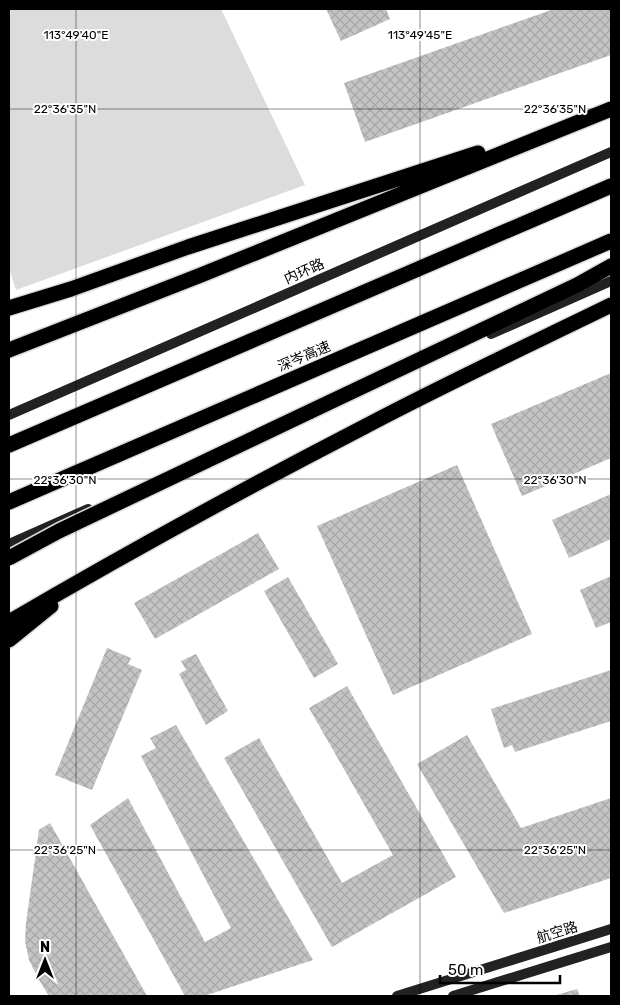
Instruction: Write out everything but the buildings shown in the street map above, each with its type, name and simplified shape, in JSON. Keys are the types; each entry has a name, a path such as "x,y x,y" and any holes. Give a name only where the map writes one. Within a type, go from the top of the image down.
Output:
{"highway":[{"path":"9,308 71,289 206,241 605,112"},
{"path":"9,350 201,275 605,112"},
{"path":"9,445 611,186"},
{"name":"深岑高速","path":"9,502 611,241"},
{"path":"9,558 68,527 577,285 611,266"},
{"path":"9,622 92,573 364,427 611,305"},
{"path":"9,640 92,573"}],"main road":[{"name":"内环路","path":"9,415 611,152"},
{"path":"9,544 611,281"},
{"name":"航空路","path":"397,996 611,930"},
{"path":"453,996 611,947"}],"shaded area":[{"path":"9,9 221,9 305,185 16,290 9,268"}]}
